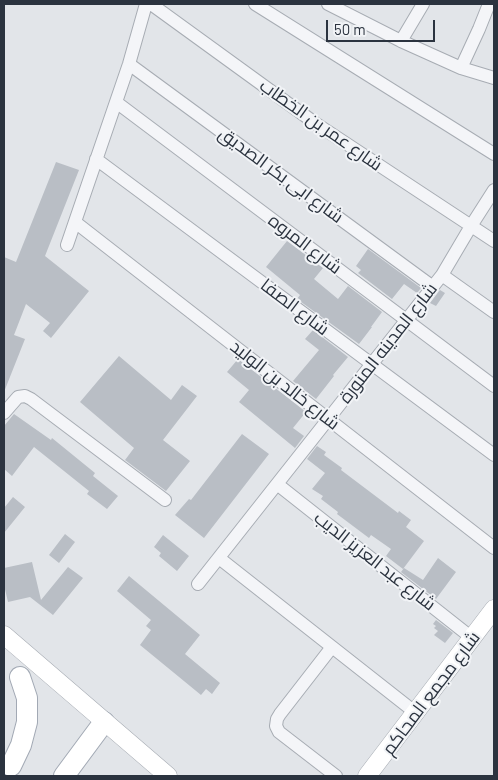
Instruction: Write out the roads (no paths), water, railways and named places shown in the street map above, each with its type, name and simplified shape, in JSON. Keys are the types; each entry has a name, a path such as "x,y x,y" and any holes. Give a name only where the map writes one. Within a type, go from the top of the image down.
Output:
{"main road":[{"path":"12,767 21,745 27,722 27,698 20,677"},
{"path":"64,776 104,722"}],"street":[{"path":"67,244 129,64 146,4"},
{"name":"شارع عمر بن الخطاب","path":"151,4 315,123 494,241"},
{"path":"255,4 494,154"},
{"path":"328,4 401,41 461,68 494,78"},
{"path":"351,16 357,4"},
{"path":"401,41 423,4"},
{"path":"461,68 489,4"},
{"name":"شارع ابى بكر الصديق","path":"129,64 433,287"},
{"name":"شارع المروه","path":"116,102 494,386"},
{"name":"شارع الصفا","path":"96,159 494,455"},
{"name":"شارع المدينه المنورة","path":"198,584 433,287 494,190"},
{"name":"شارع خالد بن الوليد","path":"75,222 494,548"},
{"path":"442,275 494,312"},
{"path":"4,413 18,397 25,396 31,399 165,500"},
{"name":"شارع عبد العزيز الديب","path":"278,484 472,638"},
{"path":"219,558 416,713"},
{"name":"شارع مجمع المحاكم","path":"367,776 494,609"},
{"path":"4,634 168,776"},
{"path":"332,647 280,714 276,726 279,732 336,776"}]}
